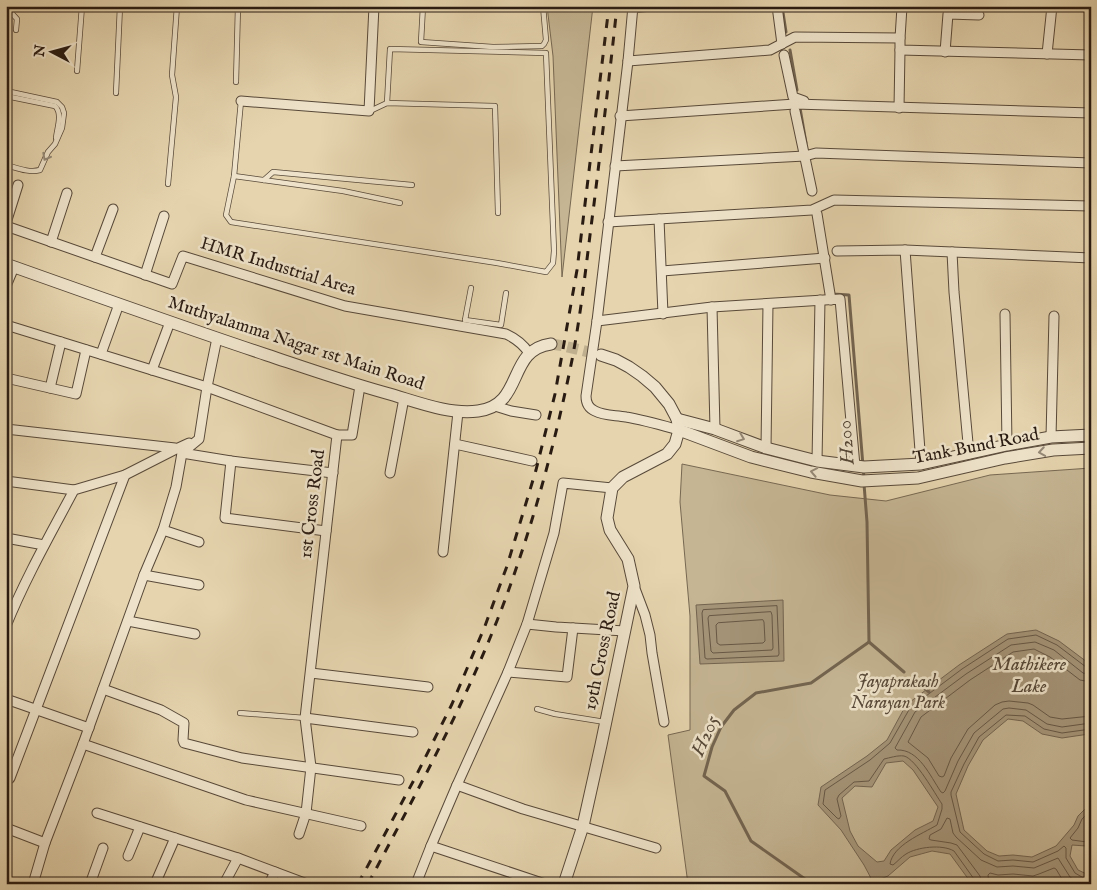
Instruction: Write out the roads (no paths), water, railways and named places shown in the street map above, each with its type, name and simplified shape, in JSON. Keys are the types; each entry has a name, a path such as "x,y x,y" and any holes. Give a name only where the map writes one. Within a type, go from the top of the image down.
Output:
{"street":[{"path":"241,101 369,111 374,6"},
{"path":"650,6 633,7 597,322 586,396 586,402 589,407 598,413 715,428 766,448 817,461 860,466 920,464 1051,437 1091,435"},
{"path":"777,6 782,44"},
{"path":"1047,54 1052,6"},
{"path":"899,108 902,7"},
{"path":"945,52 948,14 979,15"},
{"path":"628,60 770,50 795,38 900,38"},
{"path":"900,50 1091,56"},
{"path":"784,55 793,97 802,99 806,105"},
{"path":"620,116 795,104 1091,113"},
{"path":"795,111 812,191"},
{"path":"614,166 805,156 816,153 1091,163"},
{"path":"6,225 18,185"},
{"path":"50,242 67,193"},
{"path":"608,222 812,210 834,200 1091,206"},
{"path":"95,258 113,209"},
{"path":"817,214 831,300"},
{"path":"145,275 164,216"},
{"path":"659,219 664,314"},
{"name":"HMR Industrial Area","path":"6,225 172,284 183,256 344,306 464,323 506,334 516,338 529,353"},
{"path":"905,250 920,464"},
{"path":"837,251 905,250 1091,258"},
{"path":"952,252 969,454"},
{"path":"662,271 825,258"},
{"path":"6,286 10,266"},
{"name":"Muthyalamma Nagar 1st Main Road","path":"10,266 360,386 449,411 475,412 495,406"},
{"path":"597,322 712,307 840,299 860,466"},
{"path":"817,461 820,300"},
{"path":"101,354 119,304"},
{"path":"766,448 768,304"},
{"path":"712,307 715,428"},
{"path":"1005,314 1007,445"},
{"path":"1051,437 1054,316"},
{"path":"152,370 170,322"},
{"name":"1st Cross Road","path":"6,325 207,387 337,435 305,718 311,767 306,813 299,834"},
{"path":"6,481 74,490 125,475 179,451 199,439 217,338"},
{"path":"50,388 60,342"},
{"path":"495,406 503,400 521,364 529,353 541,345 550,344"},
{"path":"6,378 76,394 86,350"},
{"path":"416,884 457,785 508,672 526,624 554,533 563,483 612,488 623,478 667,454 674,444 678,424 670,404 655,386 642,376 616,360 601,355"},
{"path":"337,435 352,435 360,386"},
{"path":"390,473 404,398"},
{"path":"495,406 536,415"},
{"path":"443,552 458,412"},
{"name":"Tank Bund Road","path":"678,424 750,456 811,472 865,480 918,478 1005,458 1053,450 1091,448"},
{"path":"6,429 179,451 231,461 333,473"},
{"path":"455,444 532,461"},
{"path":"33,884 45,843 144,575 163,530 176,487 179,451"},
{"path":"231,461 225,518 326,531"},
{"path":"6,777 10,778 125,475"},
{"name":"19th Cross Road","path":"564,884 583,826 634,586 628,559 610,530 607,518 612,488"},
{"path":"6,626 11,602 74,490"},
{"path":"163,530 200,542"},
{"path":"6,538 44,545"},
{"path":"144,575 199,585"},
{"path":"634,586 650,635 664,722"},
{"path":"128,621 195,634"},
{"path":"526,624 625,631"},
{"path":"508,672 567,678 574,628"},
{"path":"311,673 428,687"},
{"path":"103,690 161,710 184,723 182,740 184,744 242,758 399,780"},
{"path":"6,699 89,728"},
{"path":"305,718 413,732"},
{"path":"83,744 246,800 361,826"},
{"path":"457,785 523,809 656,848"},
{"path":"96,813 238,858 307,884"},
{"path":"128,856 140,826"},
{"path":"6,828 45,843"},
{"path":"155,884 175,838"},
{"path":"431,846 546,884"},
{"path":"90,884 103,848"},
{"path":"224,884 238,858"},
{"path":"270,884 275,872"}],"lane":[{"path":"77,71 82,6"},
{"path":"116,93 120,6"},
{"path":"168,184 176,97 172,76 177,6"},
{"path":"236,82 238,6"},
{"path":"423,6 421,42 485,46 542,46 546,40 543,6"},
{"path":"6,7 17,19 16,30"},
{"path":"241,101 234,176 226,215 231,222 546,272 553,263 554,251 546,53 390,49 387,102"},
{"path":"6,91 57,102 62,107 64,113 62,128 40,170 34,172 6,165"},
{"path":"6,96 55,106 60,114 55,144"},
{"path":"369,111 387,102 495,106 498,213"},
{"path":"264,180 273,172 412,185"},
{"path":"234,176 400,202"},
{"path":"471,288 464,323 501,325 506,293"},
{"path":"537,709 555,714 606,722"},
{"path":"240,712 305,718"}],"water":[{"path":"783,600 784,661 700,664 696,605"},
{"name":"Mathikere Lake","path":"1036,630 1059,641 1091,665 1091,733 1062,738 1042,734 1023,721 1008,719 983,740 968,766 956,794 964,830 987,851 999,856 1032,857 1056,846 1074,825 1078,816 1091,803 1091,851 1086,846 1072,845 1070,856 1078,870 1091,876 1091,884 972,884 950,854 932,851 910,857 888,876 873,882 841,830 818,805 821,787 887,740 906,705 959,665 1007,634","holes":["903,761 913,770 938,807 933,821 915,830 891,850 884,861 877,862 858,846 850,831 842,798 855,786 872,787 886,763"]}],"waterway":[{"name":"H200","path":"782,6 786,32"},
{"name":"H200","path":"790,50 797,90"},
{"name":"H200","path":"800,108 806,143"},
{"name":"H200","path":"833,292 833,294 849,295 864,478"},
{"name":"H200","path":"864,484 867,522 869,642 904,672"},
{"name":"H205","path":"805,884 805,879 751,841 725,791 704,776 712,747 721,727 734,710 756,693 811,683 869,642"},
{"name":"H200","path":"913,679 929,692"}],"tunnel":[{"path":"551,344 601,355"}],"railway":[{"path":"358,884 452,704 485,626 507,566 536,470 555,394 577,270 609,6"},
{"path":"368,884 449,728 486,648 517,566 541,490 561,412 579,321 617,6"}],"park label":[{"name":"Jayaprakash Narayan Park","path":"898,692"}]}
